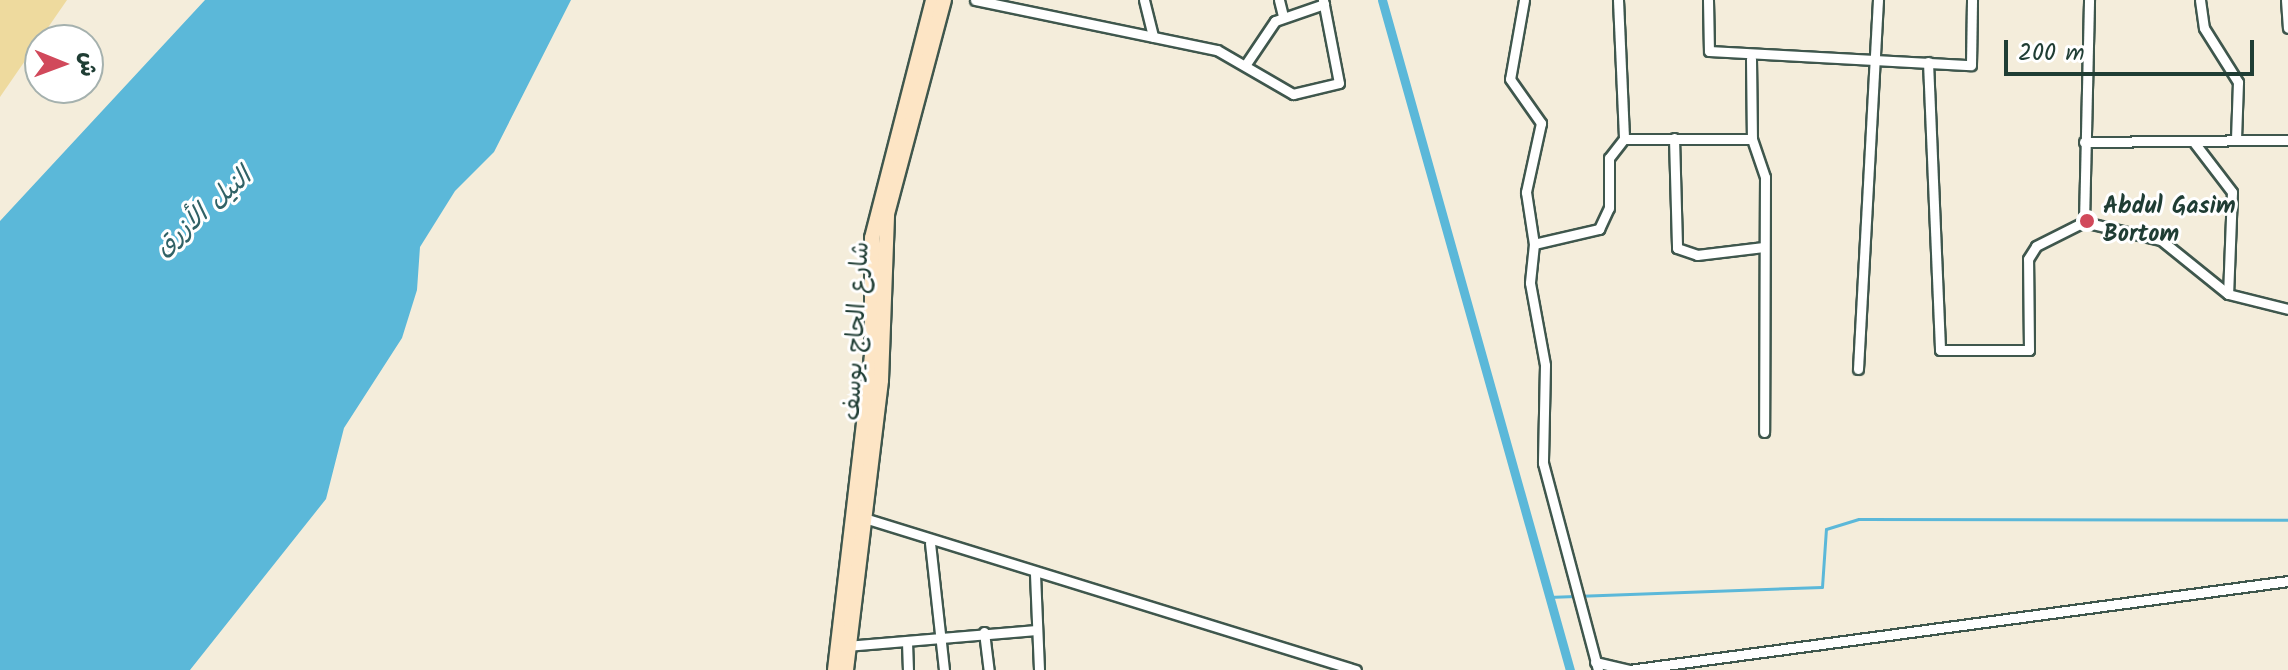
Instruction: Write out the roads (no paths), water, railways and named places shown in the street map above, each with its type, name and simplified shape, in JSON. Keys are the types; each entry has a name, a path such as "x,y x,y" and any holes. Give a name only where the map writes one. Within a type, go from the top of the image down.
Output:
{"main road":[{"name":"شارع الحاج يوسف","path":"835,670 872,356 872,238 933,0"},
{"name":"شارع الحاج يوسف","path":"846,670 861,517 881,380 887,214 944,0"}],"street":[{"path":"975,0 1217,50 1246,64 1293,94 1336,86 1339,65 1323,2 1283,16 1246,64"},
{"path":"1029,13 1033,0"},
{"path":"1144,0 1153,37"},
{"path":"1279,0 1283,16"},
{"path":"1524,0 1510,79 1541,123 1526,192 1534,244 1530,283 1544,354 1543,463 1596,666 1629,670 2288,581"},
{"path":"1534,244 1599,229 1609,208 1609,158 1624,139 1618,0"},
{"path":"1708,0 1709,51 1751,59 1877,60 1971,65 1972,0"},
{"path":"1858,369 1878,0"},
{"path":"2084,222 2089,0"},
{"path":"2200,0 2204,28 2238,82 2236,140"},
{"path":"2286,0 2288,28"},
{"path":"1751,59 1752,139 1765,177 1764,432"},
{"path":"1928,62 1940,350 2029,350 2028,259 2036,246 2084,222 2168,243 2228,294 2288,309"},
{"path":"1674,138 1677,248 1697,255 1764,247"},
{"path":"1624,139 1752,139"},
{"path":"2084,142 2288,140"},
{"path":"2193,141 2232,192 2228,294"},
{"path":"861,517 930,543 1356,670"},
{"path":"930,543 944,670"},
{"path":"1035,574 1039,670"},
{"path":"846,646 907,642 941,635 1036,630"},
{"path":"984,632 989,670"},
{"path":"907,642 908,670"}],"water":[{"name":"النيل الأزرق","path":"205,0 571,0 494,152 455,191 420,247 417,290 402,338 344,428 326,499 190,670 0,670 0,221"}],"waterway":[{"path":"1382,0 1570,670"},
{"path":"1548,597 1822,587 1826,529 1859,519 2288,520"}],"place":[{"name":"Abdul Gasim Bortom","path":"2087,221"}]}
